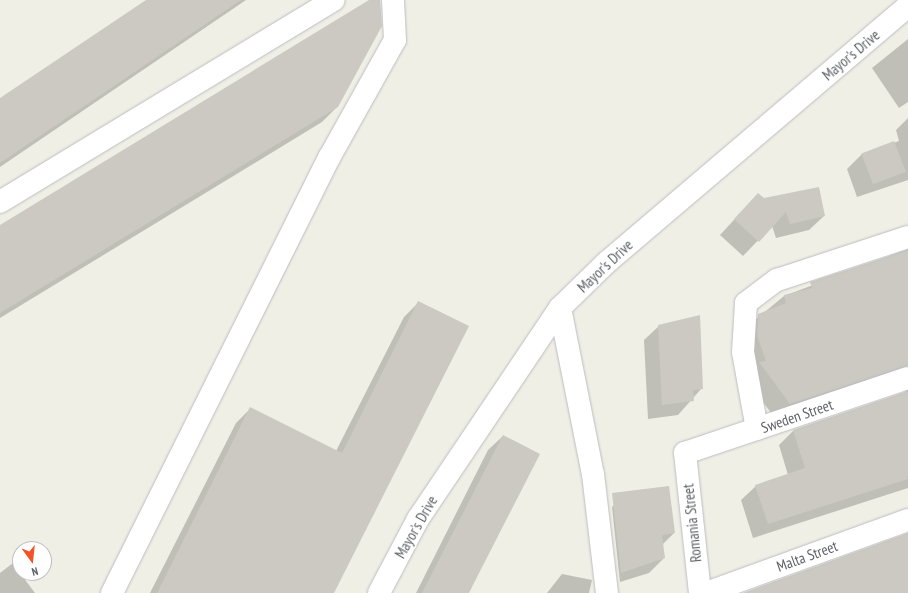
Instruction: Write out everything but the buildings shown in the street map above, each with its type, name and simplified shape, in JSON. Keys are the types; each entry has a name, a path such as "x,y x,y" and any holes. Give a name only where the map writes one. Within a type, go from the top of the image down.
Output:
{"street":[{"path":"0,202 334,0"},
{"path":"112,593 329,158 395,40 393,0"},
{"name":"Mayor's Drive","path":"379,593 418,519 560,308 606,263 908,6"},
{"path":"757,429 743,352 746,303 777,280 908,236"},
{"path":"560,308 593,474 607,593"},
{"name":"Sweden Street","path":"685,453 908,378"},
{"name":"Romania Street","path":"685,453 700,593"},
{"name":"Malta Street","path":"706,593 908,520"}]}
